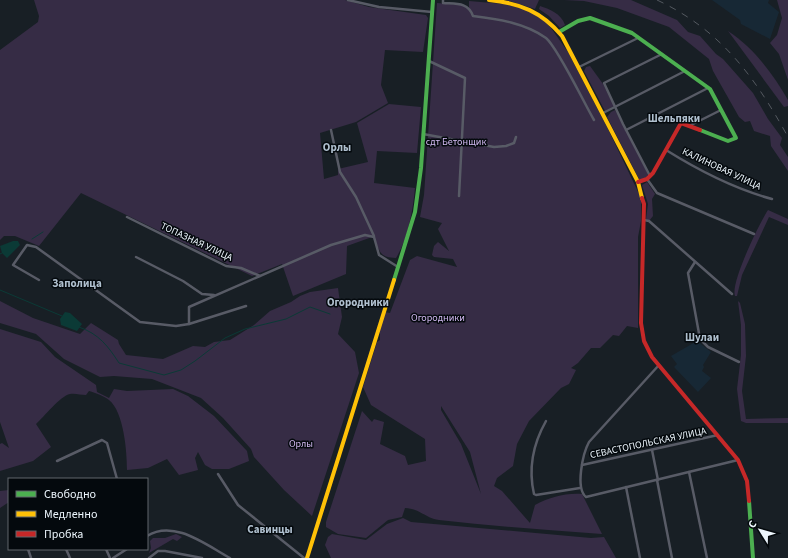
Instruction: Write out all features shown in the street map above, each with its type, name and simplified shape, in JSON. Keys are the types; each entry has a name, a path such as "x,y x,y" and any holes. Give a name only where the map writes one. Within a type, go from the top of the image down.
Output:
{"street":[{"path":"348,0 379,7 432,12"},
{"path":"307,558 415,212 423,134 433,0"},
{"path":"443,0 443,3 466,5 471,8 473,16 510,22 526,28 546,39 556,52 594,120"},
{"path":"489,0 507,2 530,8 544,17 559,32 579,67 638,182 644,196 642,333 648,349 659,365 738,460 747,480 752,558"},
{"path":"559,32 578,21 593,18 632,33 708,88 736,138 728,141 681,123 649,177 638,182"},
{"path":"579,67 638,38"},
{"path":"662,54 604,83 657,193 754,234"},
{"path":"428,61 465,78 459,196"},
{"path":"603,113 686,71"},
{"path":"626,130 708,88"},
{"path":"689,126 721,110"},
{"path":"332,130 340,172 356,197 374,237 379,255 398,267"},
{"path":"423,134 494,147 506,146 514,143 516,137"},
{"name":"КАЛИНОВАЯ УЛИЦА","path":"666,150 699,168 757,195 772,199"},
{"name":"ТОПАЗНАЯ УЛИЦА","path":"127,217 226,266 241,268 260,276"},
{"path":"643,220 649,221 732,294"},
{"path":"189,324 189,307 338,243 365,235 374,237"},
{"path":"39,280 13,265 27,245 36,247 140,322 176,326 189,324 246,306"},
{"path":"136,257 184,281 202,294 214,296"},
{"path":"695,262 688,273 700,340 708,347 738,362"},
{"path":"659,365 592,438 585,449 580,488 586,497 738,460"},
{"path":"546,421 533,451 531,474 534,494 536,495 580,488"},
{"name":"СЕВАСТОПОЛЬСКАЯ УЛИЦА","path":"582,465 718,435"},
{"path":"57,461 102,440 107,443 117,478"},
{"path":"652,450 672,558"},
{"path":"690,472 706,558"},
{"path":"218,474 238,505 304,558"},
{"path":"626,487 640,558"},
{"path":"148,536 162,530 178,532 230,558"},
{"path":"111,558 125,550"},
{"path":"149,558 158,551 202,558"}],"shaded area":[{"path":"712,0 769,0 768,3 779,12 770,39 741,24 740,20"},
{"path":"13,241 18,241 20,245 7,258 2,253 0,246"},
{"path":"65,312 70,313 82,324 77,331 61,325 60,319"},
{"path":"697,341 711,352 703,365 704,367 702,371 711,378 698,392 674,367 677,364 671,356"}],"green space":[{"path":"34,0 345,0 369,7 426,15 428,18 423,52 385,50 381,85 388,103 356,122 320,133 324,179 338,175 338,169 368,162 357,123 389,104 421,107 417,153 377,151 374,183 415,188 409,224 404,242 396,258 383,255 372,237 347,246 346,274 293,296 282,264 252,276 81,193 39,246 15,236 4,236 0,240 0,50 38,22 39,16"},
{"path":"506,0 539,0 535,9"},
{"path":"564,0 631,0 677,20 688,32 700,36 753,93 768,119 782,138 780,145 788,157 788,171 771,146 770,136 754,131 750,121 745,122 739,117 713,71 709,59 669,27 617,8 584,1"},
{"path":"777,0 788,0 788,80 779,54 770,43 777,35 782,18"},
{"name":"сдт Бетонщик","path":"469,1 504,4 524,9 540,17 551,28 568,52 608,129 641,198 641,221 638,237 638,328 627,326 619,336 613,335 600,348 591,348 578,363 571,368 576,370 569,384 561,388 529,421 517,444 513,466 497,478 494,486 502,491 530,523 535,505 558,496 582,494 602,534 439,520 415,510 405,508 402,517 388,520 366,538 338,534 326,527 326,522 362,411 372,422 374,419 384,422 380,444 405,456 408,465 426,461 425,439 371,405 363,387 377,342 380,340 380,329 385,312 390,313 410,260 417,256 457,267 453,259 434,257 432,255 434,246 438,242 449,251 438,229 442,223 420,217 424,195 437,3 463,5 469,8","holes":["441,406 470,452 481,494 461,444 441,410"]},
{"path":"540,6 551,10 561,17 565,25 560,28 549,16 539,9"},
{"path":"728,31 746,45 762,62 788,100 788,106 784,107"},
{"path":"590,66 603,84 614,106 605,111 584,71 586,67"},
{"path":"615,110 648,174 647,177 641,180 639,179 607,117"},
{"path":"647,182 655,194 652,199 653,216 649,221 646,219 648,204 642,185"},
{"path":"768,210 788,219 788,225 769,217 742,275 737,296 735,296 737,279 741,266"},
{"path":"338,288 342,317 338,334 355,352 359,373 312,516 284,490 254,457 251,449 223,418 201,398 152,379 114,376 100,377 64,359 36,334 0,323 0,301 33,318 80,334 91,323 118,340 126,355 163,359 193,346 205,347 214,342 230,340 254,325 270,311 291,302 300,296 310,292"},
{"path":"738,301 740,303 745,324 746,356 742,391 746,419 788,418 788,423 746,423 741,421 737,389 741,355 741,325"},
{"path":"0,329 41,342 55,357 96,385 97,392 109,398 114,389 127,391 173,389 188,396 214,416 247,451 249,461 229,469 212,469 205,465 198,452 195,458 198,470 179,475 167,459 148,468 127,470 124,433 118,413 109,400 89,391 86,395 70,394 66,396 36,424 51,447 33,461 0,471 0,444 2,443 9,448 0,422"},
{"path":"8,490 8,503 0,508 0,491"},
{"path":"403,518 411,522 591,538 604,537 616,558 331,558 325,545 328,537 332,534 366,540 387,524"},
{"path":"176,534 182,537 177,541 173,539 149,553 151,548 150,541 153,538 165,538"}],"waterway":[{"path":"32,239 43,232"},
{"path":"0,290 62,316"},
{"path":"79,327 98,337 111,351 119,363 164,375 181,370 225,338 245,329 286,319 310,307 330,314"}],"railway":[{"path":"657,0 680,12 700,26 734,57 763,94 788,137"}],"traffic: fast":[{"path":"394,280 415,212 421,168 433,0"},
{"path":"559,32 578,21 590,18 632,33 710,89 736,138 728,141 700,130"},
{"path":"749,501 753,558"}],"traffic: slow":[{"path":"489,0 500,1 530,10 547,21 562,36 638,182 642,198"},
{"path":"307,558 394,280"}],"traffic: jam":[{"path":"638,182 647,179 653,173 681,123 700,130"},
{"path":"642,198 644,204 641,323 644,341 652,357 738,460 747,481 749,501"}],"district":[{"name":"Шельпяки","path":"674,118"},
{"name":"Орлы","path":"337,147"},
{"name":"Заполица","path":"77,283"},
{"name":"Огородники","path":"358,302"},
{"name":"Шулаи","path":"702,337"},
{"name":"Савинцы","path":"270,529"}]}
